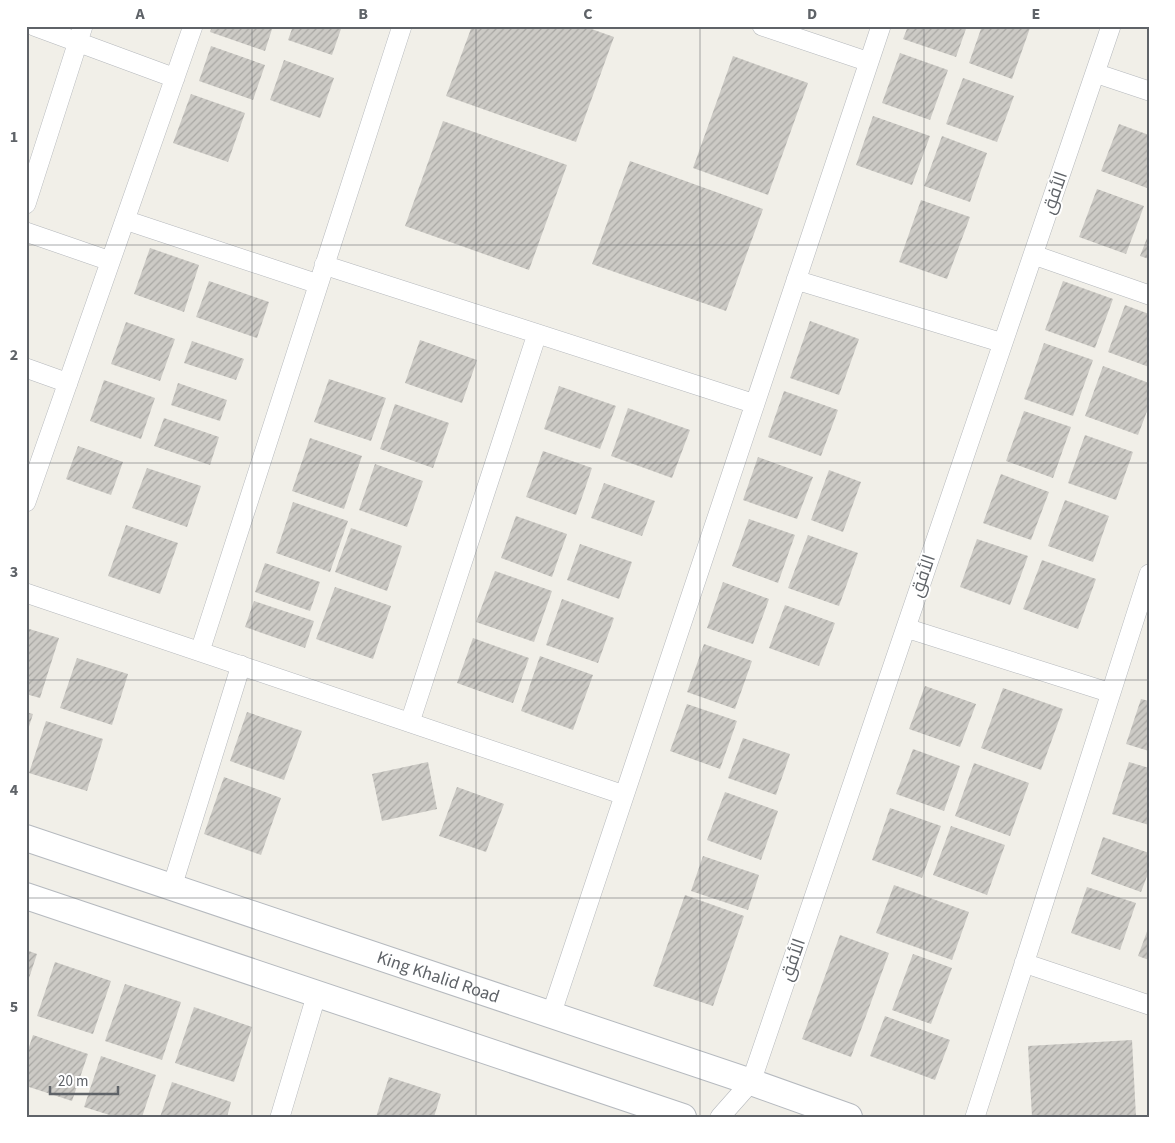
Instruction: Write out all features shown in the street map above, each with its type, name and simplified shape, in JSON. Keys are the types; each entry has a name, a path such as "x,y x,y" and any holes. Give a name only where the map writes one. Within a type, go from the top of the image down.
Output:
{"main road":[{"name":"King Khalid Road","path":"26,838 551,1014 849,1117"},
{"path":"26,896 683,1117"}],"street":[{"path":"34,26 80,35 174,78"},
{"path":"26,502 192,26"},
{"path":"200,651 402,26"},
{"path":"762,26 869,62"},
{"path":"551,1014 881,26"},
{"name":"الأفق","path":"720,1117 751,1082 1111,26"},
{"path":"26,204 80,35"},
{"path":"1095,73 1149,91"},
{"path":"125,220 318,284"},
{"path":"26,232 110,261"},
{"path":"1034,255 1149,295"},
{"path":"324,265 755,404"},
{"path":"796,280 1003,343"},
{"path":"410,722 537,334"},
{"path":"26,368 68,383"},
{"path":"975,1117 1149,574"},
{"path":"26,593 624,795"},
{"path":"906,628 1111,692"},
{"path":"172,887 241,665"},
{"path":"1024,963 1149,1005"},
{"path":"280,1117 317,994"}],"building":[{"path":"212,26 273,26 265,51 210,32"},
{"path":"293,26 342,26 332,55 288,40"},
{"path":"472,26 583,26 614,37 576,142 446,96"},
{"path":"908,26 967,26 956,57 903,39"},
{"path":"982,26 1024,26 1030,28 1012,79 969,63"},
{"path":"211,46 265,65 253,100 199,81"},
{"path":"900,53 948,70 930,120 882,103"},
{"path":"733,56 808,83 768,195 693,168"},
{"path":"284,60 334,78 320,118 270,100"},
{"path":"963,78 1014,96 997,142 946,124"},
{"path":"191,94 245,113 228,162 173,143"},
{"path":"873,116 930,136 912,185 856,165"},
{"path":"443,121 567,165 529,270 405,226"},
{"path":"1119,124 1149,135 1149,184 1147,188 1101,171"},
{"path":"942,136 987,153 970,202 924,186"},
{"path":"630,161 763,209 726,311 592,264"},
{"path":"1097,189 1144,206 1126,254 1079,237"},
{"path":"921,200 970,217 947,279 899,262"},
{"path":"1149,233 1149,259 1140,256"},
{"path":"150,248 199,265 184,312 134,294"},
{"path":"209,281 269,302 257,338 196,317"},
{"path":"1063,281 1113,299 1095,348 1045,330"},
{"path":"1125,305 1149,314 1149,367 1108,352"},
{"path":"810,321 859,339 839,395 790,378"},
{"path":"126,322 175,339 160,381 111,364"},
{"path":"420,340 477,360 462,403 405,383"},
{"path":"192,341 244,359 236,380 184,363"},
{"path":"1044,343 1093,360 1073,416 1024,399"},
{"path":"1103,366 1149,383 1149,406 1138,435 1085,416"},
{"path":"329,379 386,398 371,441 314,422"},
{"path":"104,380 155,398 141,439 90,421"},
{"path":"178,383 227,400 220,421 171,405"},
{"path":"559,386 616,406 600,449 544,429"},
{"path":"784,391 838,410 821,456 768,437"},
{"path":"395,404 449,423 433,468 380,449"},
{"path":"628,408 690,430 672,478 611,456"},
{"path":"1024,411 1071,427 1053,478 1006,461"},
{"path":"164,418 219,437 210,465 154,446"},
{"path":"1085,435 1133,452 1116,500 1068,483"},
{"path":"310,438 362,456 344,509 292,491"},
{"path":"78,446 123,462 111,495 66,479"},
{"path":"543,451 592,468 576,515 526,497"},
{"path":"758,457 813,477 797,519 743,500"},
{"path":"375,464 423,481 407,527 359,510"},
{"path":"147,468 201,486 187,527 132,508"},
{"path":"829,470 861,482 843,532 811,520"},
{"path":"1001,474 1049,492 1031,540 983,523"},
{"path":"604,483 655,501 642,536 591,518"},
{"path":"1065,500 1109,516 1093,562 1048,546"},
{"path":"293,502 348,521 330,572 276,553"},
{"path":"516,516 567,534 552,577 501,558"},
{"path":"749,519 795,535 778,583 732,566"},
{"path":"126,525 178,543 160,594 108,576"},
{"path":"351,528 402,546 387,591 335,572"},
{"path":"808,535 858,553 839,606 788,588"},
{"path":"977,539 1028,556 1010,605 960,587"},
{"path":"580,544 632,562 619,599 567,580"},
{"path":"1042,560 1096,579 1078,629 1023,609"},
{"path":"265,563 320,582 310,611 255,592"},
{"path":"495,571 552,591 534,642 476,622"},
{"path":"723,582 769,599 753,644 707,628"},
{"path":"335,587 391,606 373,659 316,639"},
{"path":"562,599 614,618 598,663 546,645"},
{"path":"254,601 314,621 305,648 245,627"},
{"path":"785,605 835,623 819,666 769,648"},
{"path":"26,628 59,638 40,698 26,694"},
{"path":"473,638 529,658 513,703 457,683"},
{"path":"704,644 752,661 735,709 687,692"},
{"path":"540,656 593,675 573,730 521,711"},
{"path":"77,658 128,674 112,725 60,708"},
{"path":"925,686 976,704 960,747 909,729"},
{"path":"1003,688 1063,709 1041,770 981,748"},
{"path":"1141,699 1149,701 1149,751 1126,744"},
{"path":"687,704 737,721 720,769 670,751"},
{"path":"26,712 33,714 27,733 26,733"},
{"path":"247,712 302,731 284,780 230,761"},
{"path":"46,721 103,739 87,791 29,773"},
{"path":"743,738 790,754 776,795 728,778"},
{"path":"913,749 960,766 944,811 896,794"},
{"path":"428,762 437,809 382,821 372,774"},
{"path":"1129,762 1149,768 1149,825 1112,814"},
{"path":"974,763 1029,783 1010,836 955,816"},
{"path":"224,777 281,798 261,855 204,834"},
{"path":"457,787 504,804 486,852 439,836"},
{"path":"725,792 778,811 761,860 707,840"},
{"path":"890,808 941,826 922,878 872,860"},
{"path":"951,826 1005,845 987,895 933,875"},
{"path":"1103,837 1149,853 1149,871 1141,892 1091,874"},
{"path":"703,856 759,875 748,910 691,891"},
{"path":"894,885 969,912 952,960 876,933"},
{"path":"1087,887 1136,903 1120,950 1071,933"},
{"path":"685,895 744,916 713,1006 653,986"},
{"path":"1149,926 1149,960 1138,956"},
{"path":"840,935 889,953 851,1057 802,1039"},
{"path":"26,950 37,954 27,984 26,984"},
{"path":"913,954 952,968 931,1024 892,1010"},
{"path":"55,962 111,981 93,1034 37,1016"},
{"path":"125,984 181,1002 162,1060 105,1041"},
{"path":"194,1007 252,1027 234,1082 175,1063"},
{"path":"885,1016 950,1040 935,1080 870,1056"},
{"path":"33,1035 88,1054 72,1101 26,1086 26,1056"},
{"path":"1132,1040 1136,1117 1032,1117 1028,1046"},
{"path":"101,1056 156,1075 142,1117 116,1117 84,1107"},
{"path":"389,1077 441,1094 434,1117 376,1117"},
{"path":"172,1082 231,1102 227,1117 160,1117"}]}
